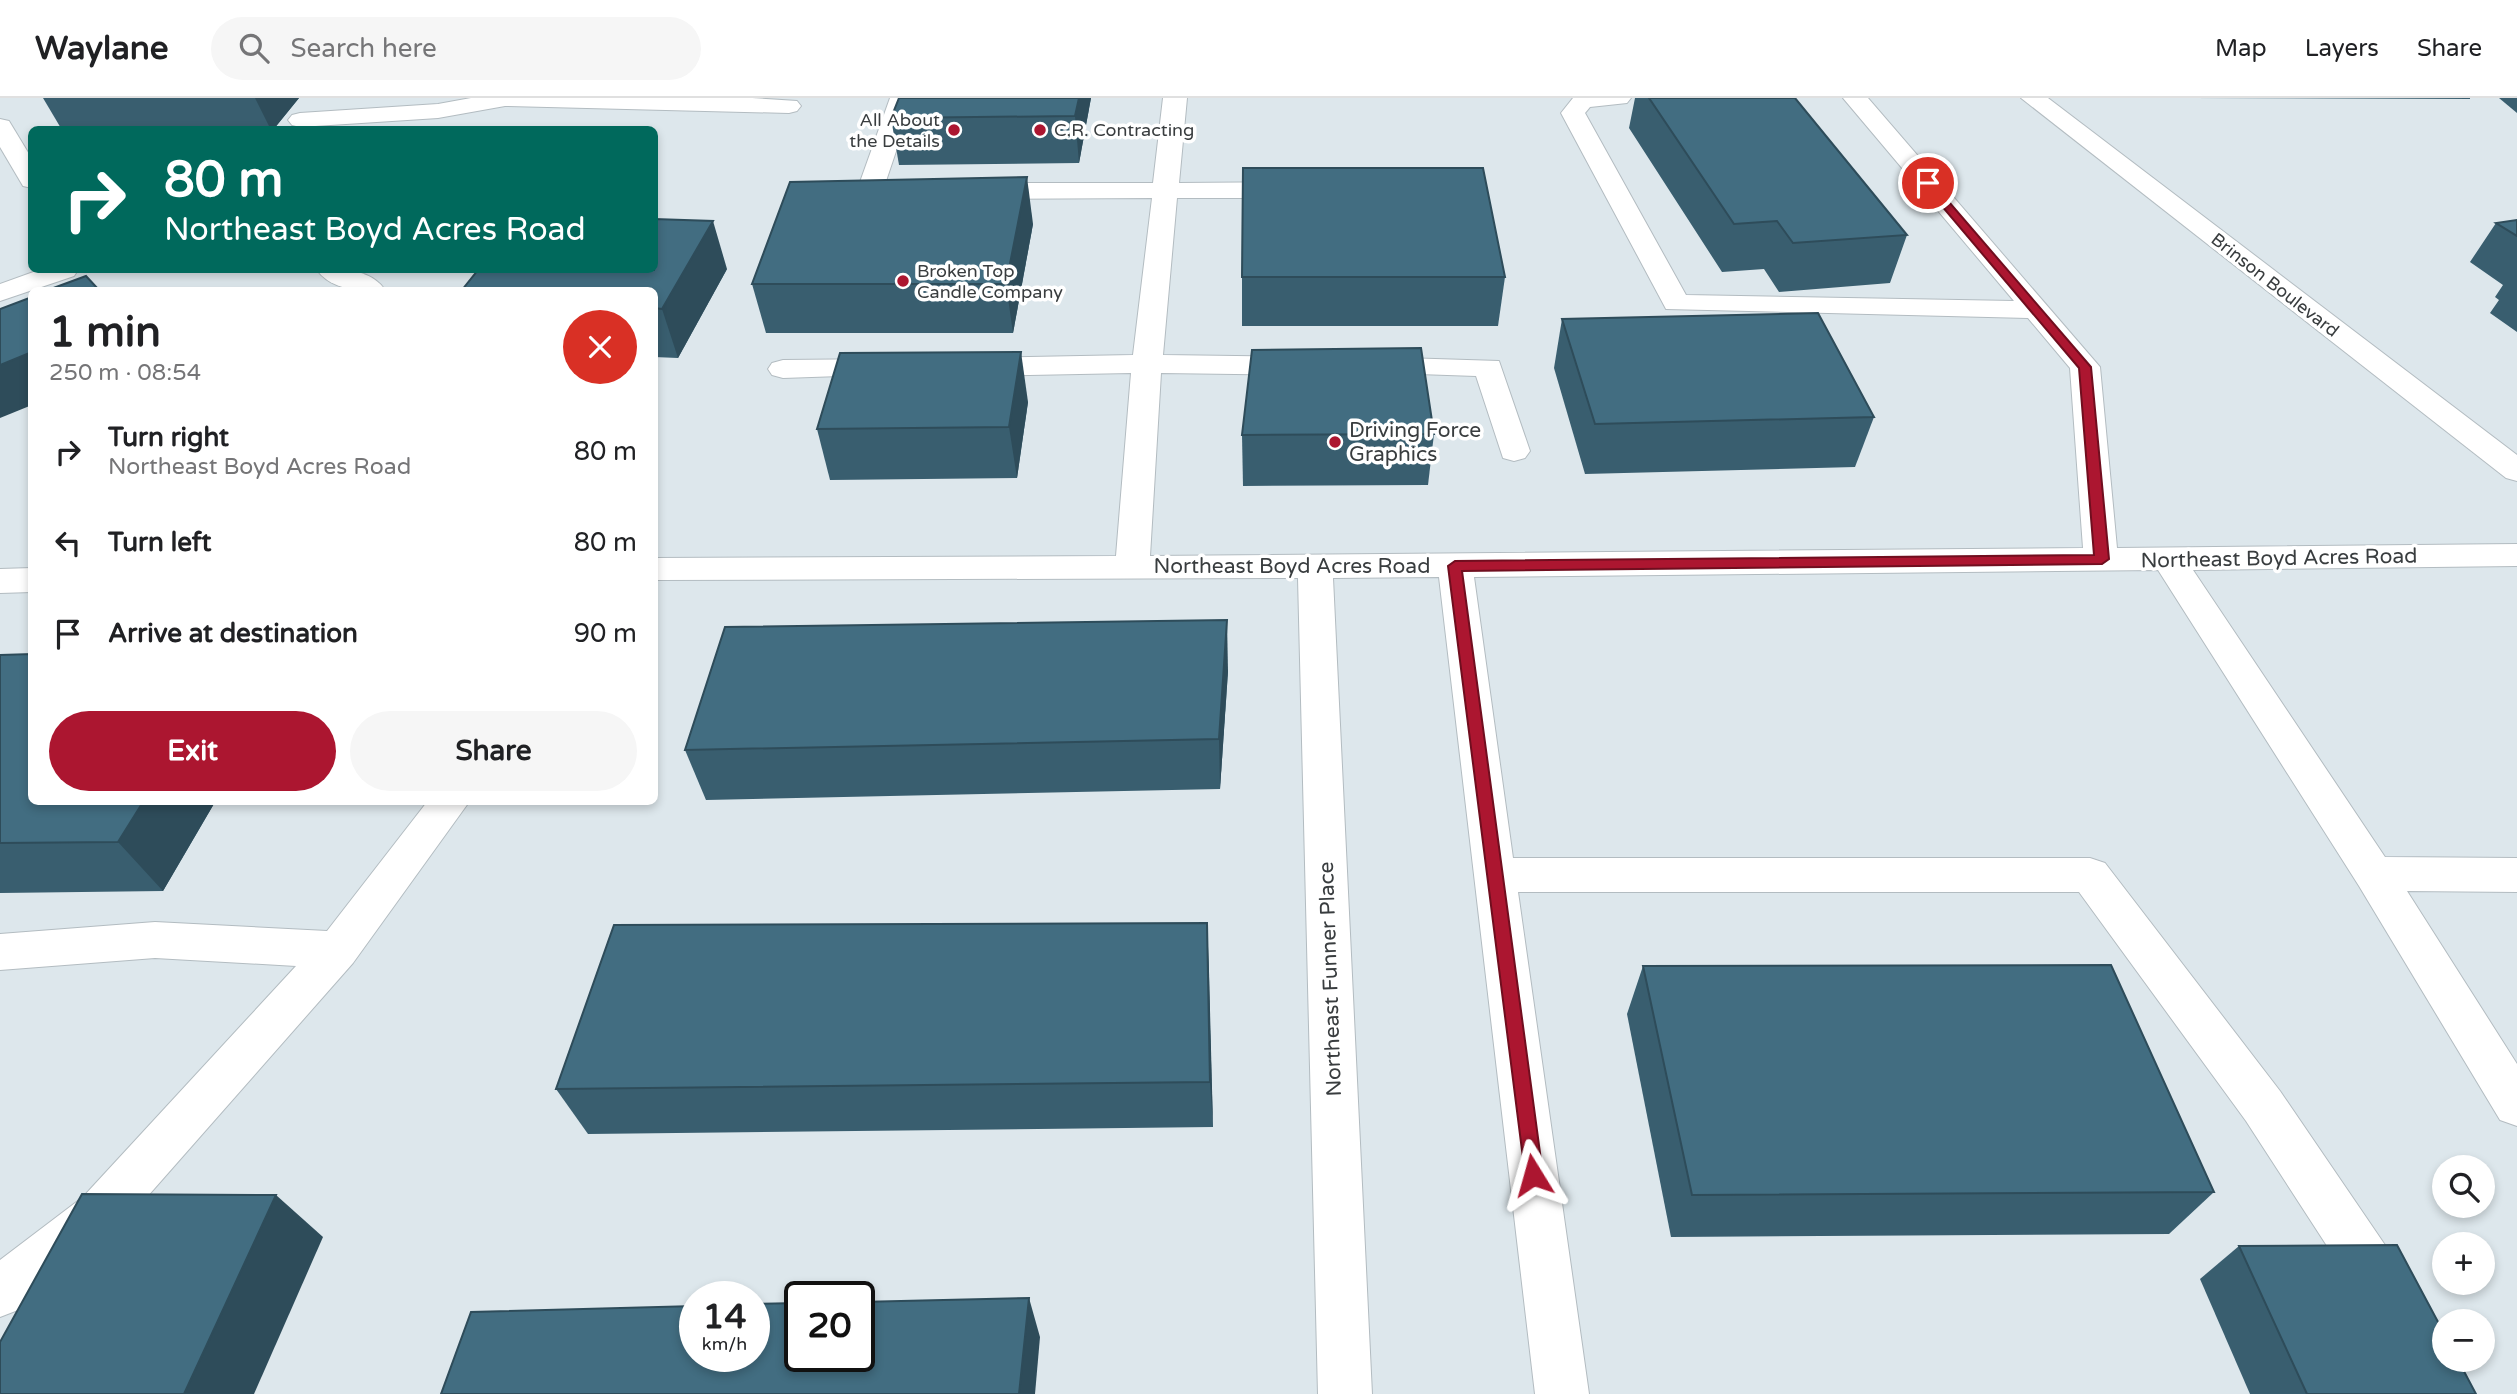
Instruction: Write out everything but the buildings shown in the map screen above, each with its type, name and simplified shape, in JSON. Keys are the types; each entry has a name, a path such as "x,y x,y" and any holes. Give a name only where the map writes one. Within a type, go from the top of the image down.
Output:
{"street":[{"path":"902,98 873,182 883,191 1318,190"},
{"path":"1132,567 1147,364 1175,98"},
{"path":"1619,98 1583,101 1573,113 1675,303 2036,310"},
{"path":"1855,98 2085,367 2102,559"},
{"name":"Brinson Boulevard","path":"2033,98 2517,471"},
{"path":"300,120 438,111 505,99 789,106"},
{"path":"417,126 438,111"},
{"path":"0,126 28,174"},
{"path":"0,293 56,273"},
{"path":"337,273 365,287"},
{"path":"783,369 1147,364 1489,367 1514,451"},
{"name":"Northeast Boyd Acres Road","path":"658,569 1315,564 1455,566 2517,555"},
{"path":"2168,558 2374,874 2517,1105"},
{"name":"Northeast Funner Place","path":"1315,564 1345,1394"},
{"path":"1455,566 1562,1394"},
{"path":"0,580 28,580"},
{"path":"0,1292 100,1214 338,950 447,805"},
{"path":"2374,874 2517,875"},
{"path":"1493,875 2091,875 2263,1106 2407,1323"},
{"path":"0,952 155,940 338,950"}],"place":[{"name":"All About the Details","path":"954,130"},
{"name":"C.R. Contracting","path":"1040,130"},
{"name":"Broken Top Candle Company","path":"903,281"},
{"name":"Driving Force Graphics","path":"1335,442"}],"route":[{"path":"1533,1175 1455,566 2102,559 2085,367 1928,183"}]}
